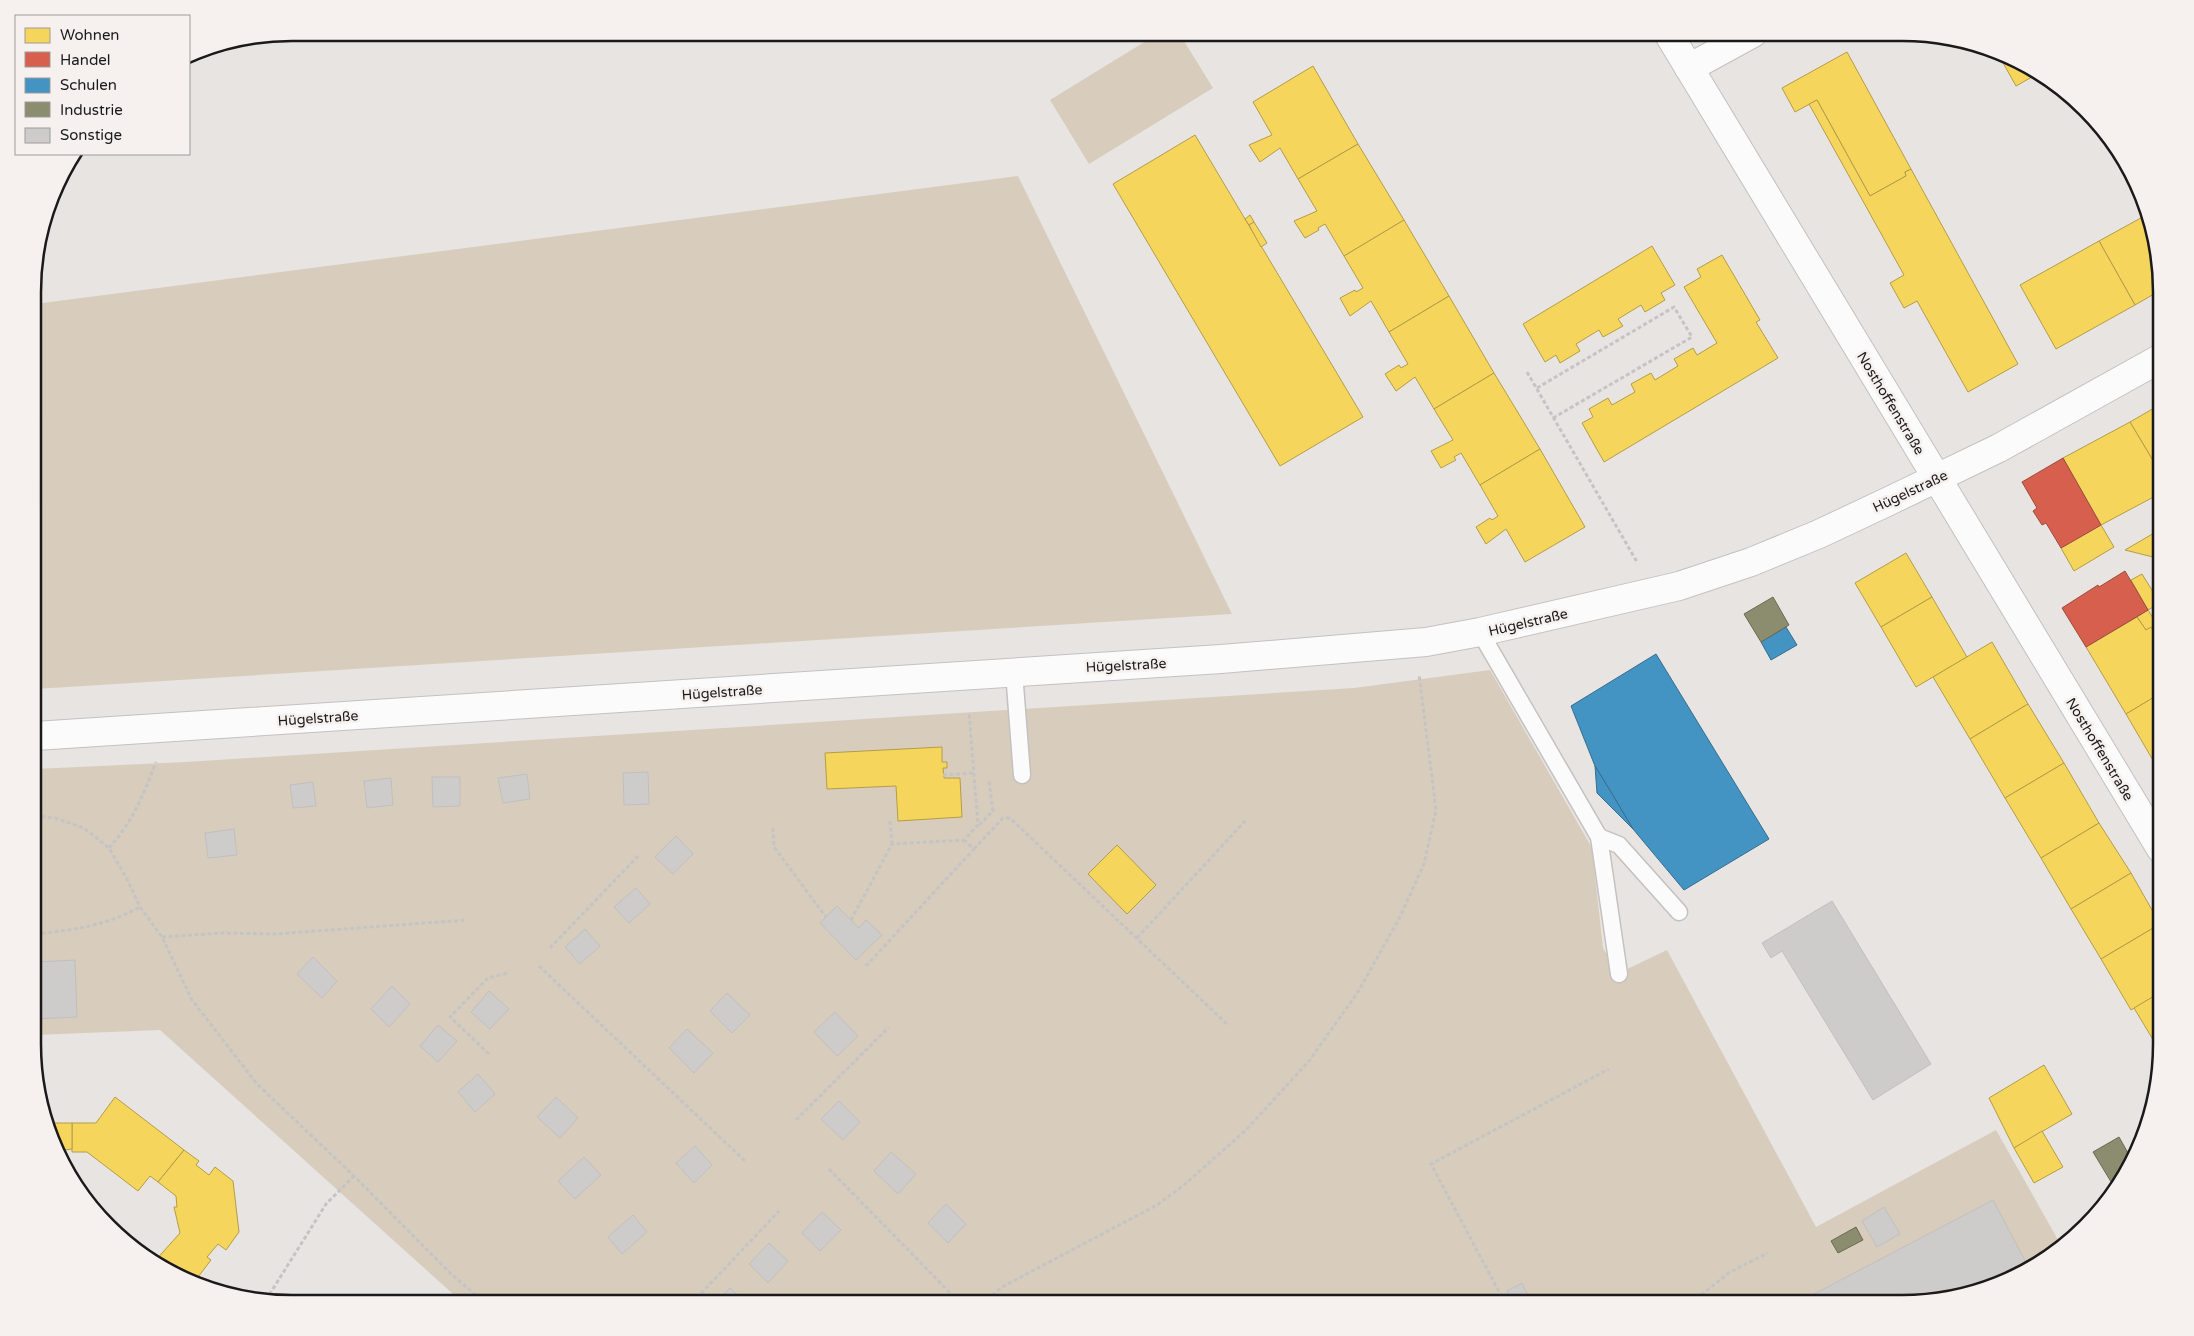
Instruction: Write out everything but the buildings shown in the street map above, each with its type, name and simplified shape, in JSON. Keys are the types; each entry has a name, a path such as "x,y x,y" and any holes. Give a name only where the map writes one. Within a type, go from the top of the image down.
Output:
{"street":[{"name":"Nosthoffenstraße","path":"1673,41 2153,836"},
{"path":"1689,68 1737,41"},
{"name":"Hügelstraße","path":"41,736 1221,659 1415,643 1480,632 1655,592 1751,562 1811,538 1999,448 2153,362"}],"lane":[{"path":"1480,632 1599,837 1619,974"},
{"path":"1014,672 1022,776"},
{"path":"1599,837 1618,845 1679,912"}],"path":[{"path":"1536,388 1674,307 1692,337 1554,418"},
{"path":"1527,372 1655,592"},
{"path":"993,1295 1002,1287 1157,1205 1184,1185 1246,1130 1309,1061 1358,992 1400,917 1424,864 1436,810 1415,643"},
{"path":"969,712 978,825"},
{"path":"109,848 124,831 137,811 169,727"},
{"path":"943,775 974,773"},
{"path":"892,844 964,840 993,811 989,781"},
{"path":"41,817 55,818 84,828 109,848 127,879 140,907 162,937 192,1000 209,1025 258,1084 354,1176 450,1273 475,1295"},
{"path":"866,966 1003,818 1010,818 1229,1026"},
{"path":"1137,938 1246,820"},
{"path":"851,920 892,844 890,821"},
{"path":"773,828 774,847 826,917"},
{"path":"964,840 974,849"},
{"path":"550,948 639,855"},
{"path":"41,933 84,929 121,917 140,907"},
{"path":"162,937 223,933 275,934 467,920"},
{"path":"539,966 745,1161"},
{"path":"489,1054 450,1017 488,978 508,973"},
{"path":"796,1120 889,1027"},
{"path":"1501,1295 1431,1164 1609,1069"},
{"path":"829,1169 952,1295"},
{"path":"270,1294 326,1204 354,1176"},
{"path":"700,1295 779,1211"},
{"path":"1701,1295 1730,1272 1768,1253"}],"shaded area":[{"path":"1146,41 1184,41 1213,88 1089,164 1050,100"},
{"path":"1018,176 1232,614 41,689 41,303"},
{"path":"1490,670 1592,848 1603,948 1619,973 1667,950 1816,1227 1996,1130 2058,1240 2027,1261 1998,1276 1951,1290 1902,1295 454,1295 160,1030 41,1035 41,769 186,762 1354,688"}]}
